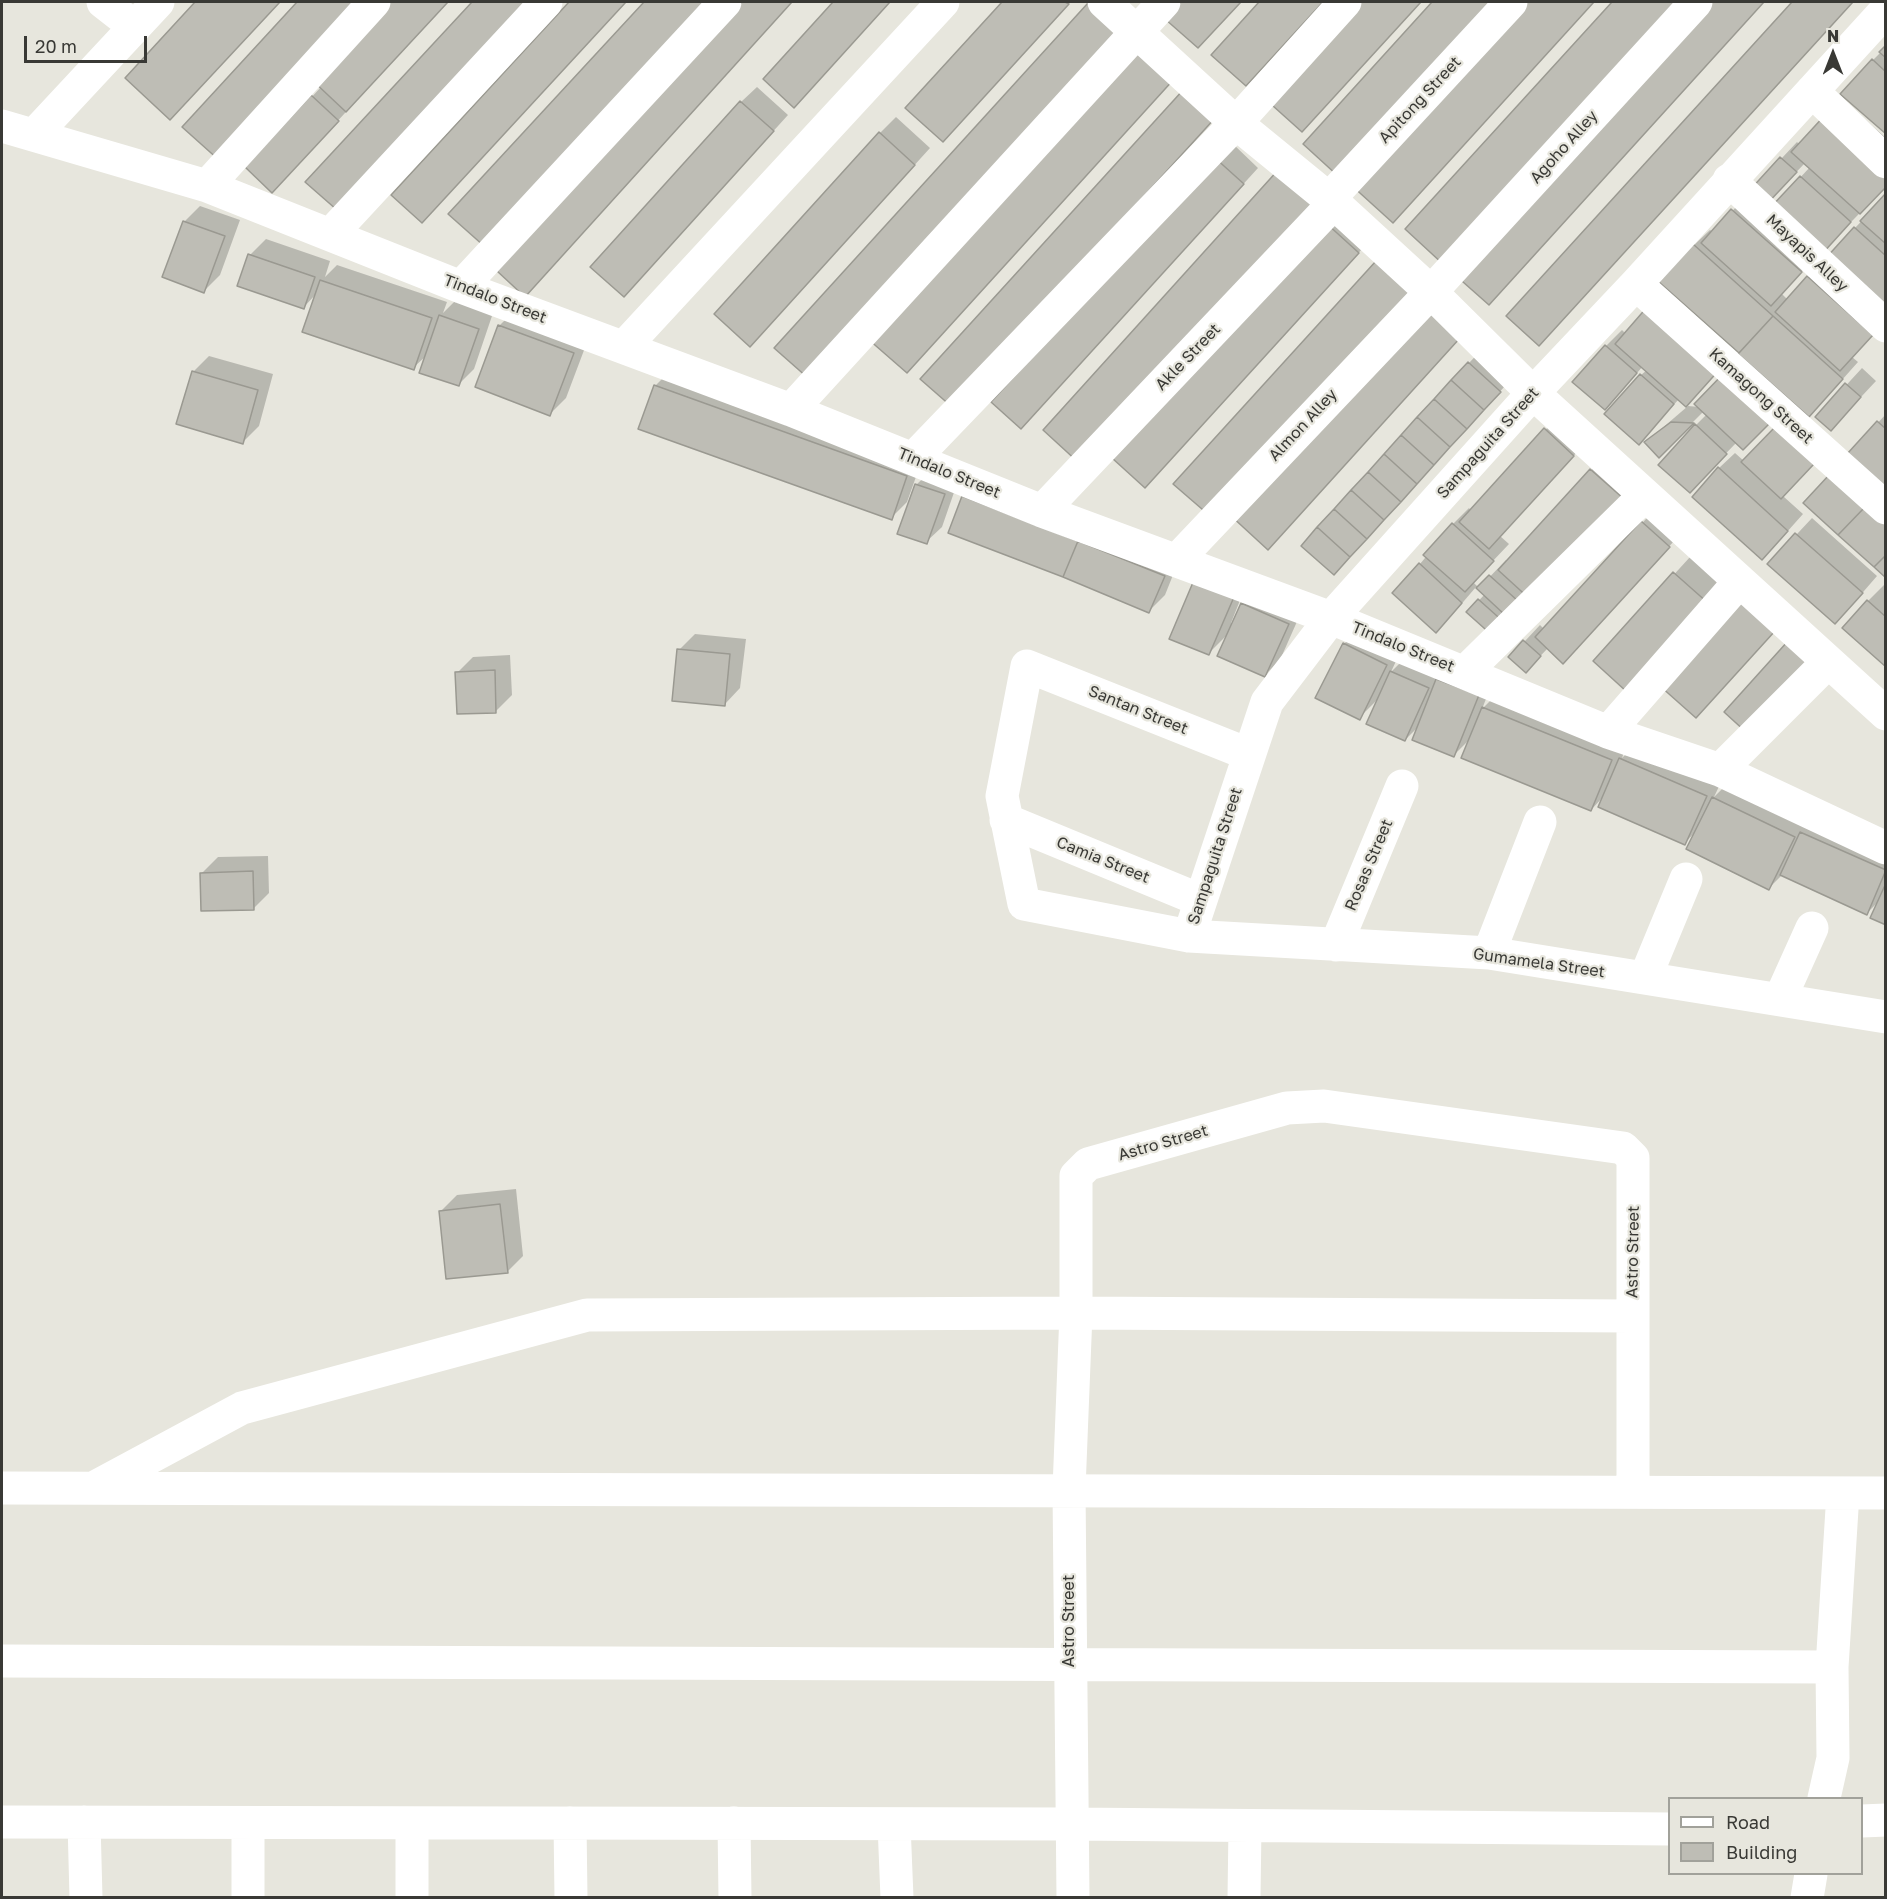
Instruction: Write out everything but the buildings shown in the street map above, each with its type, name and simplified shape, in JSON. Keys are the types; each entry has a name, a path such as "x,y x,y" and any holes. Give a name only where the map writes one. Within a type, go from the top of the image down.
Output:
{"street":[{"path":"103,2 135,27"},
{"path":"35,134 158,2"},
{"path":"207,186 374,2"},
{"path":"331,234 546,2"},
{"path":"461,287 725,2"},
{"path":"624,347 943,2"},
{"path":"1104,2 1236,123 1332,201 1431,292 1533,393 1886,714"},
{"path":"791,410 1164,2"},
{"path":"913,459 1236,123 1346,2"},
{"name":"Apitong Street","path":"1332,201 1510,2"},
{"name":"Agoho Alley","path":"1431,292 1696,2"},
{"name":"Sampaguita Street","path":"1189,936 1267,702 1331,618 1533,393 1636,284 1886,10"},
{"path":"1812,91 1886,162"},
{"name":"Tindalo Street","path":"2,126 207,186 461,287 791,410 1042,511 1331,618 1608,732 1720,770 1886,848"},
{"name":"Mayapis Alley","path":"1730,180 1886,326"},
{"name":"Akle Street","path":"1042,511 1332,201"},
{"name":"Kamagong Street","path":"1636,284 1886,508"},
{"name":"Almon Alley","path":"1177,560 1431,292"},
{"path":"1465,672 1645,495"},
{"path":"1608,732 1739,582"},
{"path":"1720,770 1828,662"},
{"name":"Santan Street","path":"1006,820 1002,796 1028,666 1248,754"},
{"name":"Rosas Street","path":"1336,945 1402,786"},
{"name":"Camia Street","path":"1006,820 1200,900"},
{"name":"Gumamela Street","path":"1006,820 1024,904 1189,936 1490,954 1886,1017"},
{"path":"1490,954 1540,822"},
{"path":"1645,978 1686,879"},
{"path":"1780,999 1812,928"},
{"name":"Astro Street","path":"1073,1898 1069,1489 1076,1312 1074,1196 1076,1176 1088,1164 1287,1108 1324,1106 1623,1148 1633,1158 1633,1492"},
{"path":"93,1488 242,1408 587,1315 1076,1312 1632,1316"},
{"path":"2,1488 1069,1489 1886,1493"},
{"path":"1824,1797 1833,1758 1832,1668 1843,1493"},
{"path":"2,1661 1069,1663 1832,1668"},
{"path":"1863,1821 1886,1820"},
{"path":"2,1822 1071,1824 1668,1829"},
{"path":"84,1822 86,1898"},
{"path":"248,1822 248,1898"},
{"path":"412,1822 412,1898"},
{"path":"570,1823 572,1898"},
{"path":"734,1823 735,1898"},
{"path":"894,1824 897,1898"},
{"path":"1244,1898 1245,1826"},
{"path":"1807,1898 1810,1875"}]}
